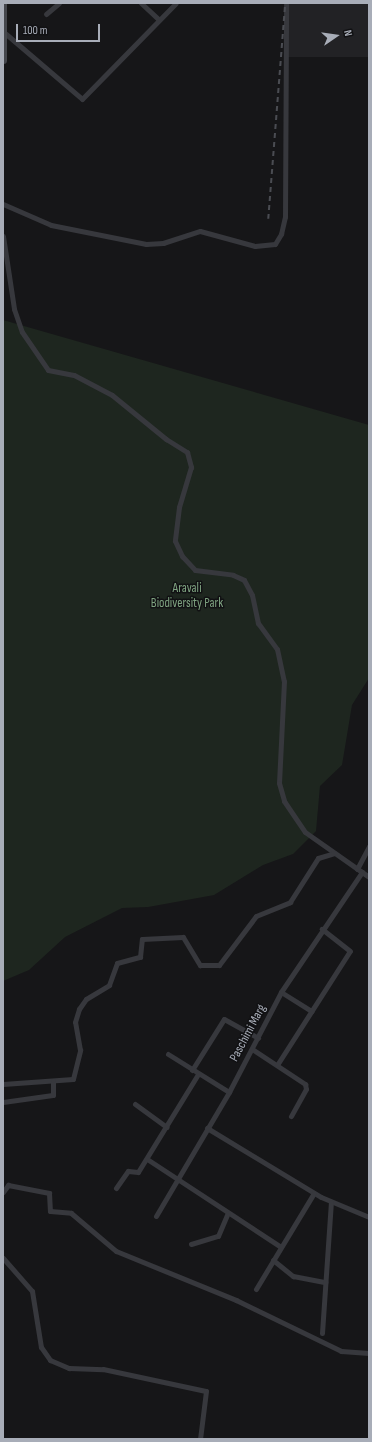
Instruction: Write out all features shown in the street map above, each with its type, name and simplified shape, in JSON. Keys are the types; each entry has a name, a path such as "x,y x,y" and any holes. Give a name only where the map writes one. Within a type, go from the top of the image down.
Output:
{"street":[{"path":"3,3 6,34 3,60"},
{"path":"46,14 59,3"},
{"path":"141,3 158,19"},
{"path":"6,34 82,99 158,19 176,3"},
{"path":"3,204 51,225 146,244 163,243 200,231 255,246 275,244 282,234 285,217 286,3"},
{"path":"3,236 6,272 18,320 48,370 74,376 112,395 166,439 187,452 191,467 175,524 177,547 195,570 233,575 249,587 258,623 277,649 284,681 280,792 298,825 334,853 369,877"},
{"path":"357,869 369,846"},
{"path":"3,1084 53,1081 74,1077 80,1046 75,1028 79,1009 86,999 109,985 117,963 140,957 142,939 183,937 200,965 219,965 256,916 290,902 318,858 334,853"},
{"name":"Paschimi Marg","path":"156,1216 229,1092 281,992 322,929 362,872"},
{"path":"278,1065 350,950 322,929"},
{"path":"281,992 311,1011"},
{"path":"192,1070 224,1019 258,1038"},
{"path":"252,1049 278,1065 306,1086 291,1116"},
{"path":"168,1054 229,1092"},
{"path":"116,1188 128,1171 137,1173 167,1127 198,1074"},
{"path":"3,1102 52,1095 53,1081"},
{"path":"135,1104 167,1127"},
{"path":"207,1128 314,1193 331,1202 369,1217"},
{"path":"147,1159 176,1180 281,1247"},
{"path":"3,1192 8,1185 49,1193 50,1211 71,1213 116,1251 236,1300 341,1351 369,1353"},
{"path":"256,1289 314,1193"},
{"path":"322,1333 331,1202"},
{"path":"191,1244 218,1236 228,1213"},
{"path":"3,1258 32,1291 41,1346 50,1360 69,1368 102,1369 206,1391 200,1439"},
{"path":"274,1260 293,1276 325,1282"}],"shaded area":[{"path":"286,3 369,3 369,57 286,57"}],"green space":[{"name":"Aravali Biodiversity Park","path":"3,320 369,425 369,678 352,705 342,765 320,786 316,831 293,854 263,865 214,895 148,907 122,908 65,937 29,970 3,981"}],"railway":[{"path":"268,219 285,3"}]}
